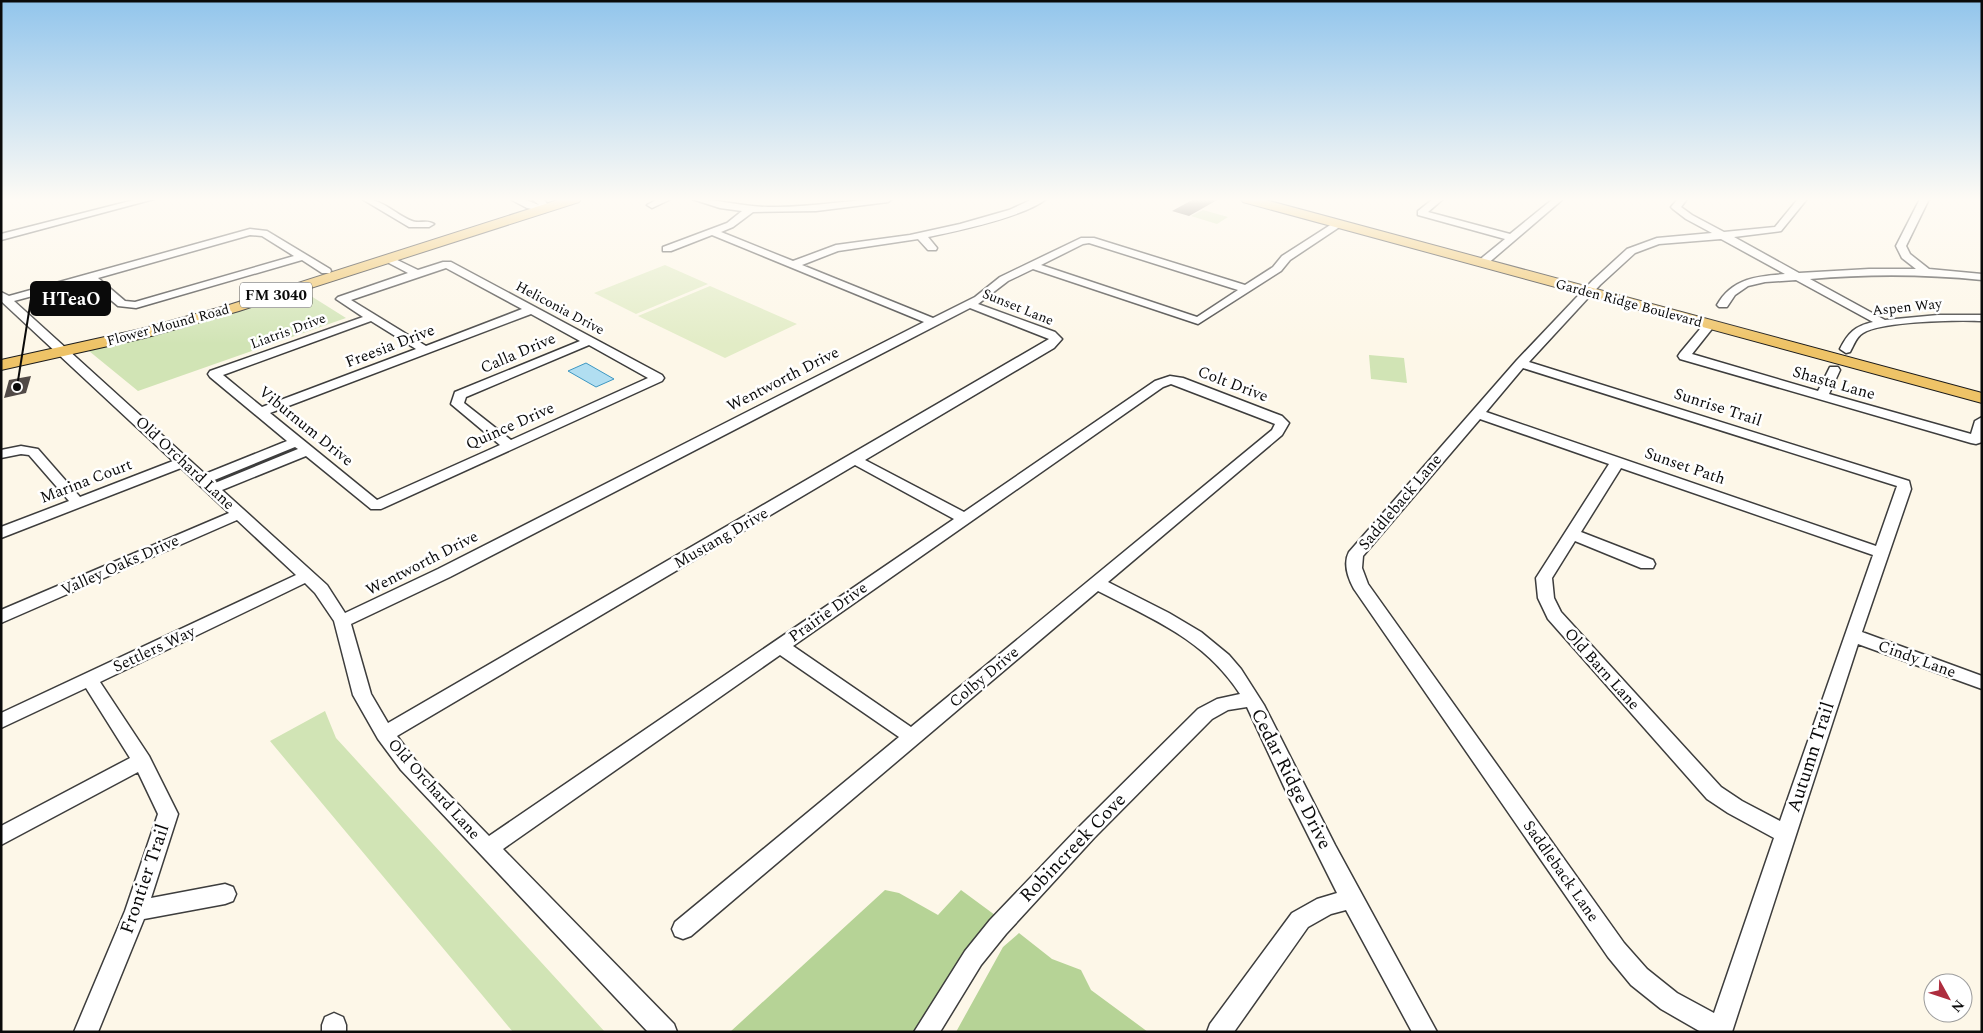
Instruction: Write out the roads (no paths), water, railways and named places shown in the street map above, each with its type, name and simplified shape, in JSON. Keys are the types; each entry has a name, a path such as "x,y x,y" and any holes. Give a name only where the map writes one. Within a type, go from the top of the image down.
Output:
{"main road":[{"name":"Flower Mound Road","path":"65,348 211,306 401,247"},
{"name":"Flower Mound Road","path":"65,348 234,308 419,247"},
{"name":"Garden Ridge Boulevard","path":"1442,247 1592,287 1846,349 1982,386"},
{"name":"Garden Ridge Boulevard","path":"1592,287 1709,324 1982,398"},
{"name":"FM 3040","path":"1,355 65,348"},
{"name":"FM 3040","path":"1,365 65,348"}],"street":[{"path":"4,297 90,277 196,247"},
{"path":"287,247 326,271"},
{"path":"667,249 672,247"},
{"path":"749,247 934,322"},
{"path":"793,265 842,247"},
{"name":"Wentworth Drive","path":"342,621 444,573 934,322 969,304 1004,279 1069,247"},
{"name":"Wentworth Drive","path":"1113,247 1247,289"},
{"path":"1032,265 1198,321 1277,269 1286,258 1303,247"},
{"path":"1486,259 1501,247"},
{"name":"Saddleback Lane","path":"1638,247 1592,287 1476,413 1355,555 1354,568 1360,585 1616,950 1639,978 1669,1001 1721,1031"},
{"path":"1747,247 1883,323"},
{"path":"1902,247 1906,256 1924,270"},
{"path":"90,277 122,304 136,306 259,268 303,257"},
{"path":"389,258 417,274"},
{"name":"Heliconia Drive","path":"417,274 447,264 658,378"},
{"path":"1723,305 1735,288 1746,283 1798,276 1850,272 1924,270 1982,277"},
{"path":"417,274 342,299 425,350"},
{"name":"Old Orchard Lane","path":"4,297 65,348 239,514 322,589 342,621 362,695 385,734 408,765 658,1030"},
{"name":"Sunset Lane","path":"969,304 1051,334 1056,339"},
{"name":"Freesia Drive","path":"261,412 531,310"},
{"name":"Liatris Drive","path":"214,374 372,317"},
{"name":"Aspen Way","path":"1846,349 1857,331 1868,326 1883,323 1979,320"},
{"name":"Shasta Lane","path":"1709,324 1684,356 1976,440 1982,421"},
{"name":"Mustang Drive","path":"385,734 855,460 1050,345 1056,339"},
{"name":"Calla Drive","path":"509,445 456,404 460,395 589,341"},
{"name":"Sunrise Trail","path":"1521,363 1904,484"},
{"path":"1822,396 1834,370"},
{"name":"Viburnum Drive","path":"214,374 376,506"},
{"name":"Quince Drive","path":"376,506 658,378"},
{"name":"Colt Drive","path":"1170,380 1267,415 1282,423"},
{"name":"Prairie Drive","path":"488,848 1159,384 1170,380"},
{"name":"Sunset Path","path":"1476,413 1882,553"},
{"name":"Colby Drive","path":"683,929 1277,432 1282,423"},
{"path":"208,484 303,446"},
{"path":"1,454 28,450 36,454 78,503"},
{"path":"855,460 964,518"},
{"name":"Old Barn Lane","path":"1618,461 1544,578 1546,598 1554,615 1714,793 1735,807 1786,834"},
{"name":"Marina Court","path":"1,532 184,462"},
{"name":"Autumn Trail","path":"1721,1031 1852,635 1904,489 1904,484"},
{"name":"Valley Oaks Drive","path":"1,617 239,514"},
{"path":"1571,534 1647,564"},
{"name":"Settlers Way","path":"1,721 307,576"},
{"name":"Cedar Ridge Drive","path":"1096,583 1202,641 1223,660 1251,699 1298,796 1425,1032"},
{"name":"Cindy Lane","path":"1852,635 1982,683"},
{"path":"780,646 912,737"},
{"name":"Frontier Trail","path":"86,1032 136,911 168,814 142,761 90,680"},
{"name":"Robincreek Cove","path":"926,1032 973,958 998,927 1087,832 1205,714 1224,704 1251,699"},
{"path":"1,836 142,761"},
{"path":"136,911 225,894"},
{"path":"1219,1032 1300,920 1325,906 1353,898"}],"water":[{"path":"586,363 614,379 596,387 568,371"}],"place":[{"name":"HTeaO","path":"17,387"}]}
